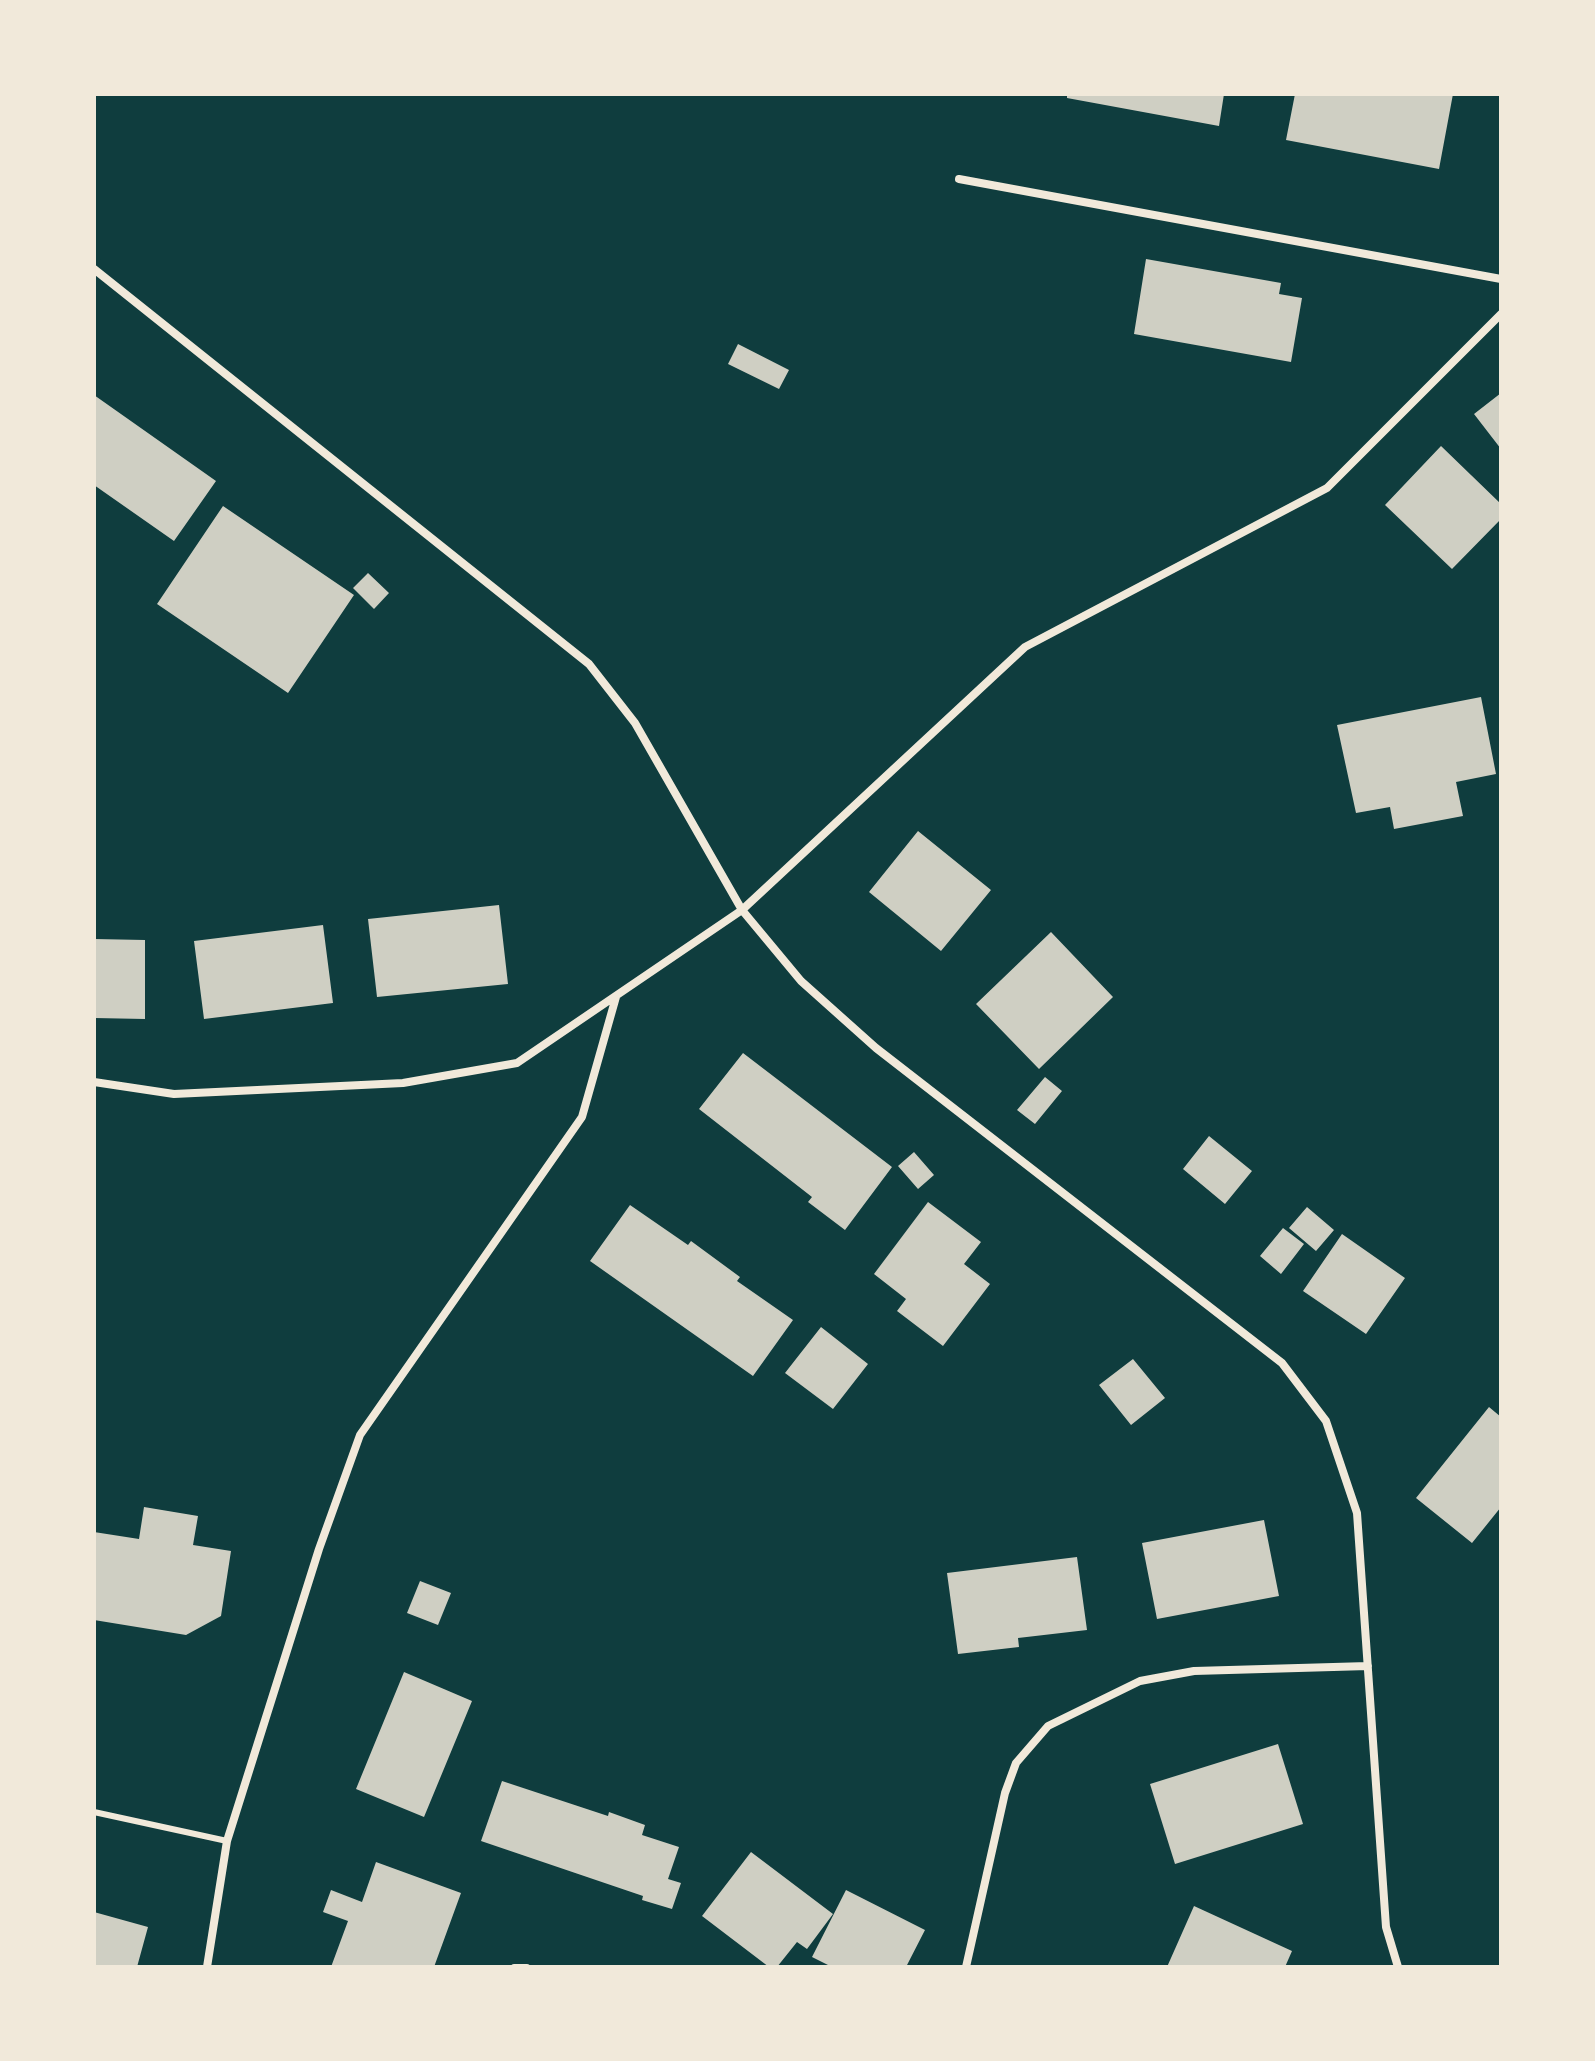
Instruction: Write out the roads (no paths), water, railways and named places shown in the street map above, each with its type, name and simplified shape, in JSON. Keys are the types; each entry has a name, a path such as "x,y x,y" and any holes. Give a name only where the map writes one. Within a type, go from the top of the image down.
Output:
{"street":[{"path":"959,179 1501,279"},
{"path":"94,269 589,664 635,723 742,910 801,981 876,1048 1282,1363 1326,1421 1357,1513 1386,1927 1398,1967"},
{"path":"94,1082 174,1094 403,1083 517,1063 742,910 1025,647 1327,488 1501,314"},
{"path":"207,1967 227,1841 319,1549 360,1435 582,1117 616,996"},
{"path":"966,1967 1005,1793 1016,1763 1048,1726 1140,1681 1194,1671 1368,1666"}],"lane":[{"path":"94,1812 227,1841"},
{"path":"514,1967 527,1967"}]}
